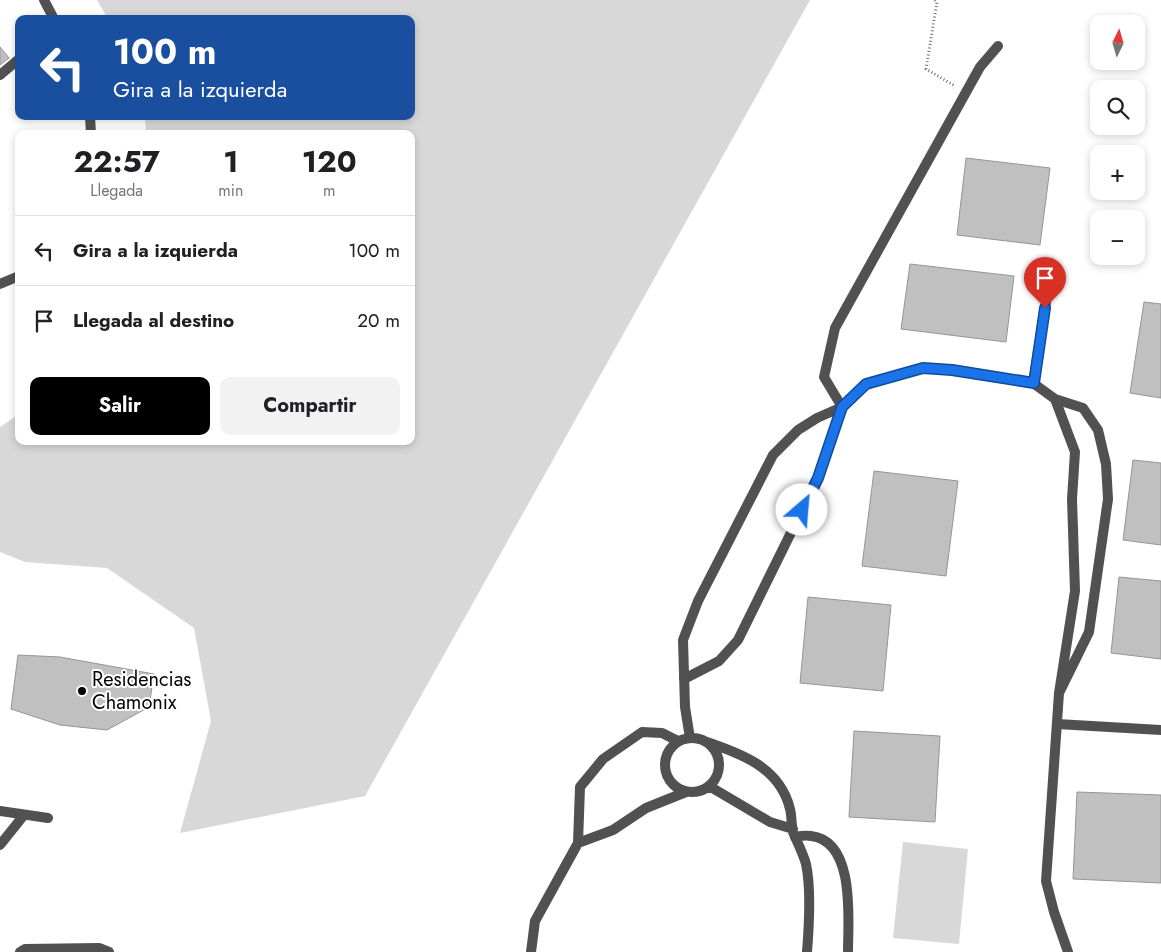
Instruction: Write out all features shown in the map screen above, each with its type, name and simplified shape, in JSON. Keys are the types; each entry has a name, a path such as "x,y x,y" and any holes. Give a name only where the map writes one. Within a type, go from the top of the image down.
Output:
{"street":[{"path":"44,0 52,15"},
{"path":"684,679 720,661 738,640 818,478 842,407 824,377 835,328 980,67 998,46"},
{"path":"0,74 15,62"},
{"path":"1034,383 1051,271"},
{"path":"0,284 15,278"},
{"path":"690,738 684,679 683,640 698,601 773,455 798,430 817,418 842,407 866,384 923,368 952,370 1034,383 1055,399 1083,408 1098,430 1106,464 1108,499 1089,632 1059,693"},
{"path":"1055,399 1075,452 1072,499 1075,591 1059,693 1046,881 1054,912 1068,952"},
{"path":"1057,724 1161,730"},
{"path":"531,952 535,921 578,843 580,787 603,759 642,732 662,733 678,741"},
{"path":"686,792 672,784 665,769 667,753 678,741 690,738 741,753 776,780 790,808 794,833 806,864 809,926 807,952"},
{"path":"578,843 613,830 646,808 686,792 702,790 709,786 718,771 719,762 716,754 704,741"},
{"path":"709,786 770,822 794,833 812,835 825,842 838,855 848,884 848,952"},
{"path":"0,811 48,818"},
{"path":"0,845 24,815"},
{"path":"20,952 25,949 99,948 109,952"}],"path":[{"path":"935,0 937,2 926,69 967,93"}],"shaded area":[{"path":"97,0 810,0 365,796 180,833 211,721 194,628 107,568 25,562 0,552 0,427 15,417 15,445 415,445 415,130 146,130 145,120 415,120 415,15 106,15"},
{"path":"903,842 968,849 959,944 893,938"}],"building":[{"path":"0,47 9,58 0,65"},
{"path":"966,158 1050,168 1040,245 957,235"},
{"path":"910,264 1014,276 1006,342 901,329"},
{"path":"1144,302 1161,304 1161,398 1130,393"},
{"path":"1133,460 1161,463 1161,545 1123,540"},
{"path":"874,471 958,481 946,576 862,566"},
{"path":"1119,577 1161,581 1161,659 1111,653"},
{"path":"808,597 891,605 883,691 800,683"},
{"name":"Residencias Chamonix","path":"18,655 60,657 154,674 149,707 107,730 60,725 11,709"},
{"path":"854,731 940,736 935,822 849,817"},
{"path":"1077,792 1161,795 1161,883 1073,879"}],"place":[{"name":"Residencias Chamonix","path":"82,691"}],"route":[{"path":"802,510 818,478 842,407 866,384 923,368 952,370 1034,383 1045,308"}]}
